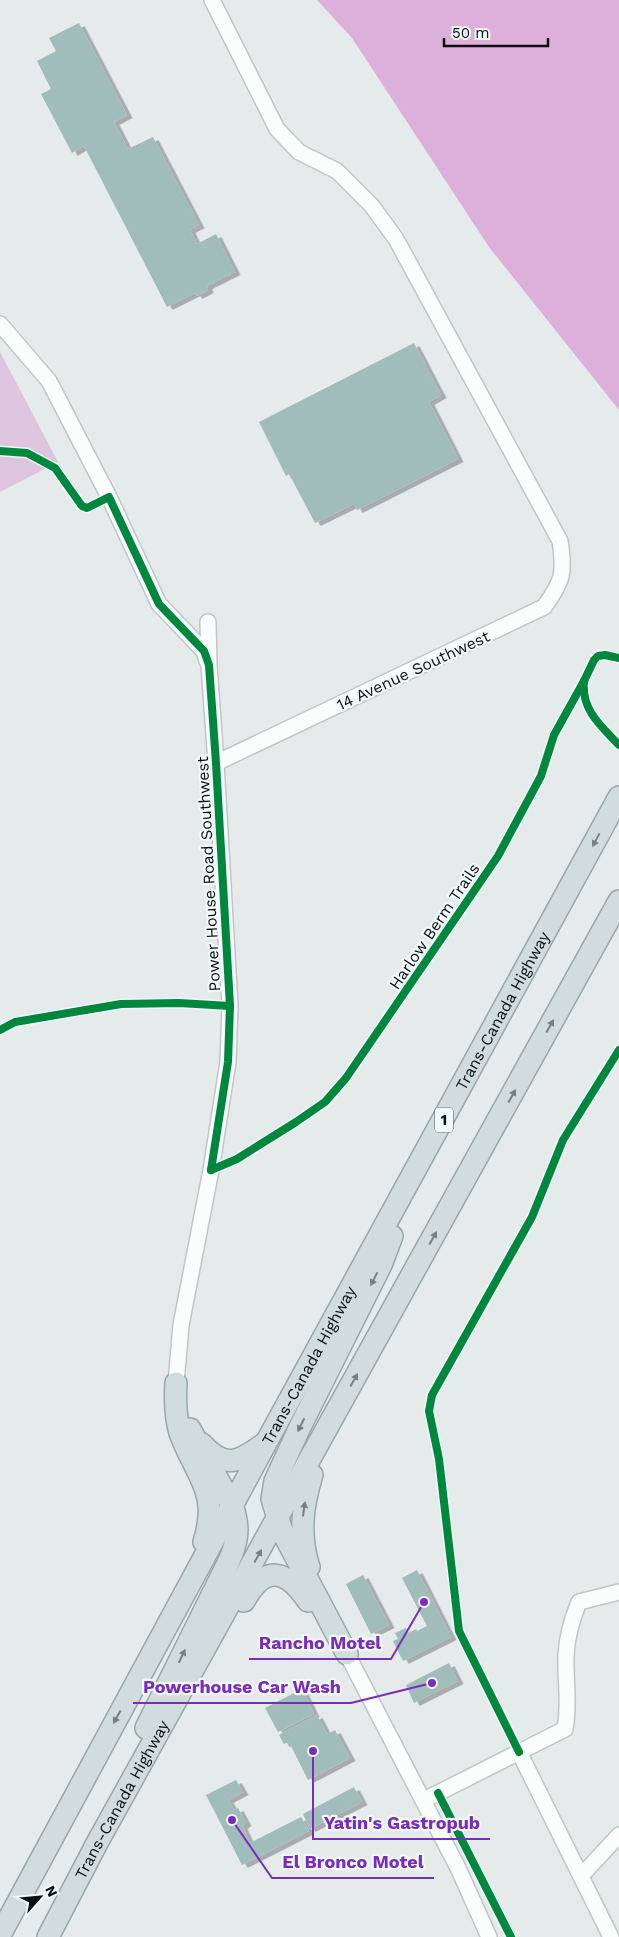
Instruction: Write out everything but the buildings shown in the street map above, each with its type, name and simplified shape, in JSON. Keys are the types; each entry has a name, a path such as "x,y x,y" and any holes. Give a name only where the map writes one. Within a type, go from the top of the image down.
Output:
{"highway":[{"name":"Trans-Canada Highway","path":"0,1935 192,1578 619,798"},
{"name":"Trans-Canada Highway","path":"48,1937 97,1844 619,901"},
{"path":"347,1654 312,1591 277,1520 272,1500 275,1481 300,1427 381,1265 417,1169"},
{"path":"97,1844 127,1765 236,1546 238,1527 232,1505 190,1429 180,1402 176,1383"},
{"path":"176,1383 174,1404 180,1432 203,1479 210,1505 210,1519 192,1578"},
{"path":"331,1423 305,1499 302,1532 306,1558 314,1582 347,1654"},
{"path":"190,1429 209,1452 218,1459 228,1461 247,1456 267,1441"},
{"path":"147,1755 199,1681 248,1594 258,1582 266,1577 282,1576 297,1586 347,1654"}],"street":[{"name":"14 Avenue Southwest","path":"212,0 277,129 299,152 337,171 372,206 396,239 560,541 564,564 558,587 544,607 216,764"},
{"path":"0,324 49,381 109,497 159,604 204,651 208,665"},
{"name":"Power House Road Southwest","path":"176,1383 181,1325 211,1170 228,1062 230,1006 216,764 208,665 208,622"},
{"path":"424,1800 565,1729 568,1711 566,1654 571,1621 579,1602 619,1592"},
{"path":"347,1654 424,1800 467,1887 489,1937"},
{"path":"519,1752 611,1937"},
{"path":"581,1876 619,1835"}],"shaded area":[{"path":"317,0 619,0 619,410 489,247 352,38"},
{"path":"0,352 58,462 0,492"}],"cycle path":[{"path":"0,451 27,453 55,468 82,506 87,508 109,497 159,604 204,651 209,665 230,1006 228,1062 211,1170"},
{"name":"Harlow Berm Trails","path":"211,1170 237,1159 296,1122 325,1102 346,1078 498,856 541,776 554,735 594,660 598,656 605,655 619,658"},
{"path":"584,681 584,691 589,709 599,724 619,745"},
{"path":"0,1030 15,1022 121,1004 179,1003 230,1006"},
{"path":"519,1752 459,1631 439,1459 429,1411 432,1395 532,1217 563,1140 619,1050"},
{"path":"438,1793 511,1937"}],"place":[{"name":"Rancho Motel","path":"424,1602"},
{"name":"Powerhouse Car Wash","path":"432,1683"},
{"name":"Yatin's Gastropub","path":"313,1751"},
{"name":"El Bronco Motel","path":"232,1820"}]}
